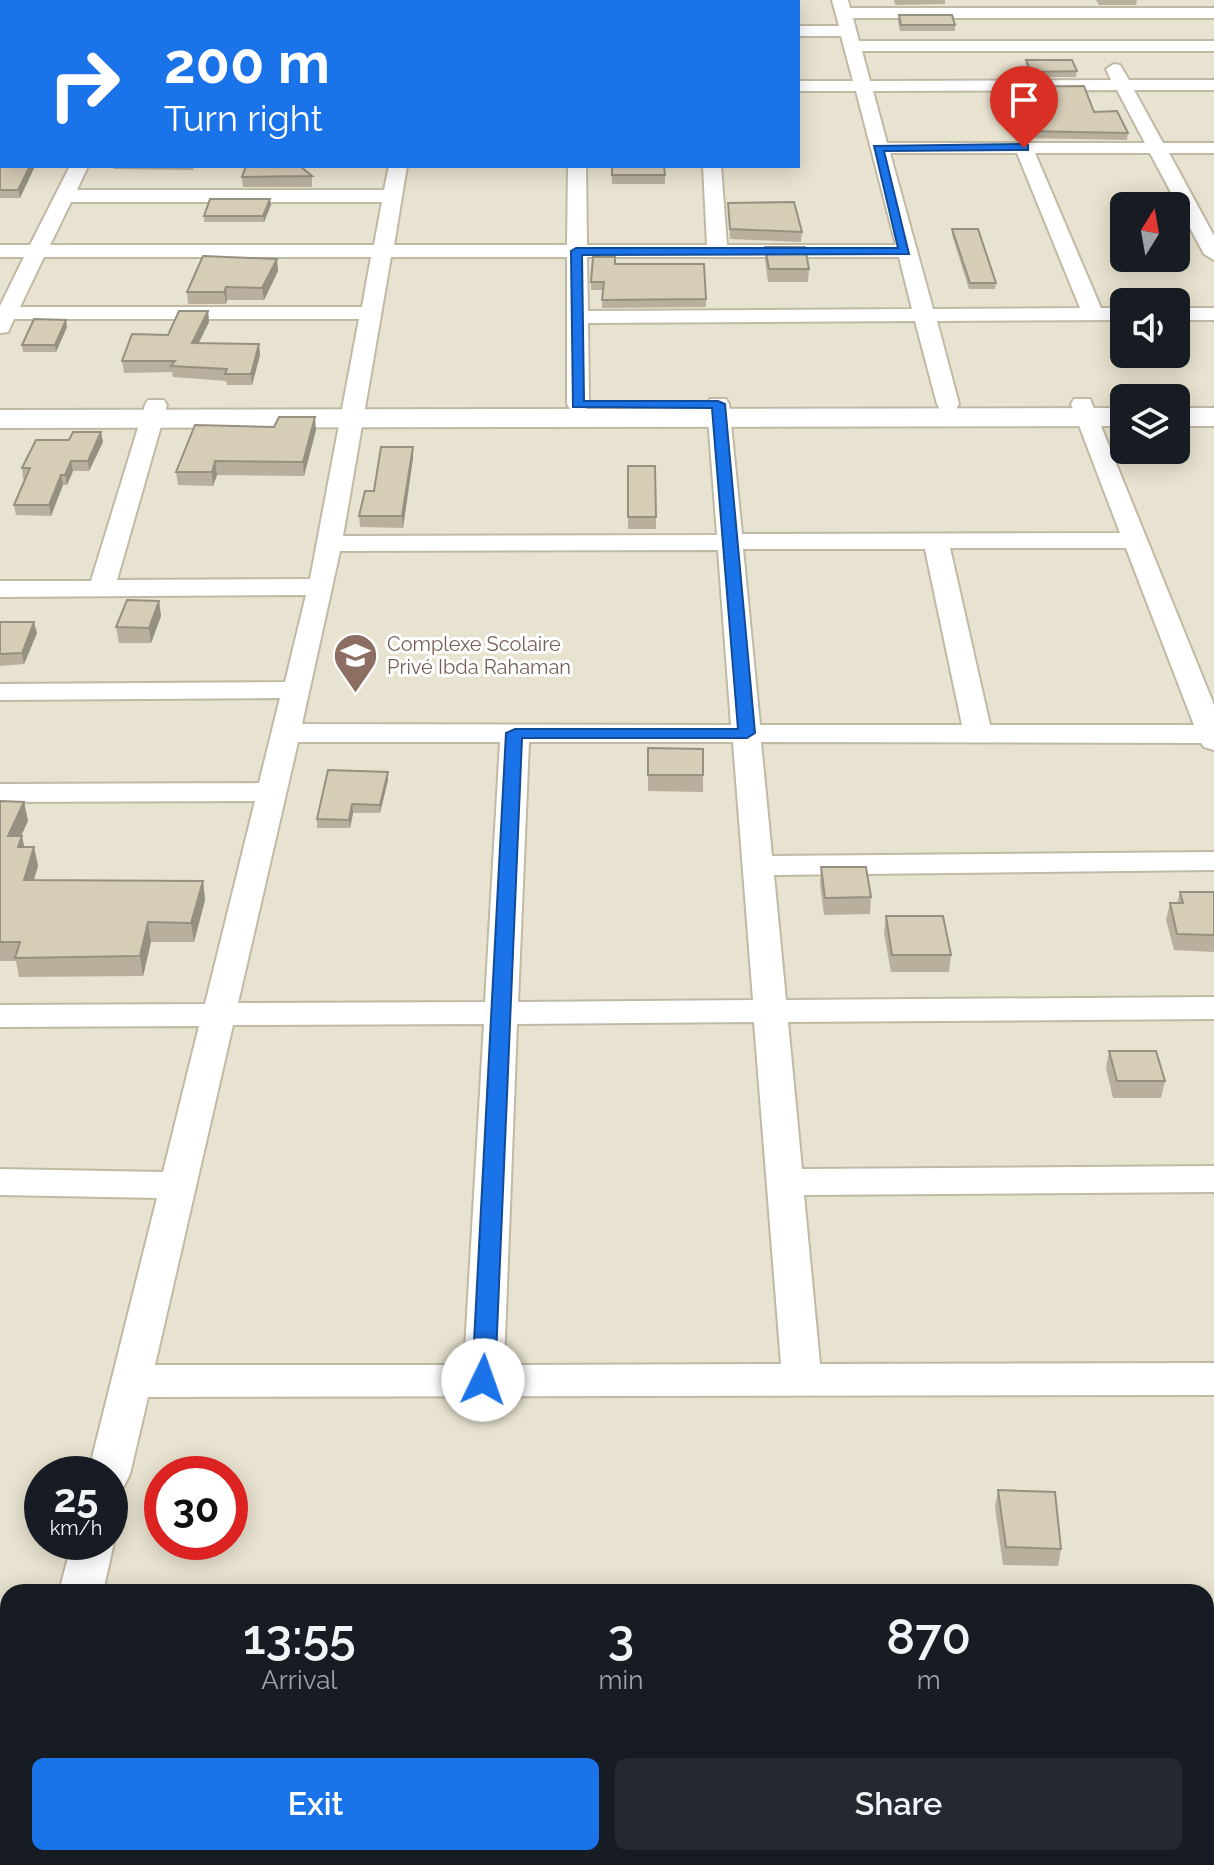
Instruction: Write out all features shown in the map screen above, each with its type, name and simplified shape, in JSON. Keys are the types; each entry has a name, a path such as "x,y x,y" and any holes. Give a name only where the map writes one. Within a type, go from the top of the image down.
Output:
{"street":[{"path":"800,31 962,6 1206,9"},
{"path":"1079,6 1214,254"},
{"path":"846,23 1101,46 1214,46"},
{"path":"846,23 860,86 948,404"},
{"path":"800,86 1214,85"},
{"path":"878,148 1214,148"},
{"path":"1024,148 1093,314"},
{"path":"78,168 2,318 370,313"},
{"path":"113,1456 321,587 398,168"},
{"path":"577,168 578,404"},
{"path":"712,168 717,251"},
{"path":"64,196 394,196"},
{"path":"0,251 905,251"},
{"path":"578,317 1110,314"},
{"path":"1190,314 1214,314"},
{"path":"353,412 578,404 719,411 948,404 1085,410 1110,414"},
{"path":"1190,404 1214,404"},
{"path":"0,405 154,412 1085,410 1110,406"},
{"path":"286,733 1213,736 1085,410"},
{"path":"719,411 802,1380"},
{"path":"0,419 154,412"},
{"path":"102,588 154,412"},
{"path":"1190,417 1214,417"},
{"path":"329,544 1135,540"},
{"path":"936,541 978,734"},
{"path":"0,589 321,587"},
{"path":"0,692 296,690"},
{"path":"483,1380 515,733"},
{"path":"0,793 272,792"},
{"path":"758,866 1214,861"},
{"path":"0,1016 1214,1008"},
{"path":"785,1182 1214,1179"},
{"path":"0,1182 178,1185"},
{"path":"131,1381 1214,1379"},
{"path":"83,1584 89,1560"}],"shaded area":[{"path":"800,0 1214,0 1214,1584 0,1584 0,168 800,168"}],"building":[{"path":"899,15 952,15 955,25 901,25"},
{"path":"1026,60 1072,60 1077,71 1031,72"},
{"path":"1084,86 1094,112 1117,111 1128,133 1025,131 1021,122 1013,122 1001,87"},
{"path":"0,168 29,168 18,190 0,190"},
{"path":"245,168 302,168 312,176 242,177"},
{"path":"612,168 664,168 665,175 612,175"},
{"path":"210,199 270,199 263,216 204,216"},
{"path":"794,202 802,232 730,229 728,203"},
{"path":"952,229 978,229 996,283 970,283"},
{"path":"765,247 805,247 809,269 769,269"},
{"path":"203,256 277,259 262,288 226,287 224,292 187,292"},
{"path":"593,257 615,257 615,264 704,264 706,299 602,300 604,282 591,282"},
{"path":"179,311 208,311 192,343 259,344 251,374 225,374 227,369 171,366 175,361 122,361 132,334 168,335"},
{"path":"34,319 66,320 55,345 22,345"},
{"path":"279,417 315,417 303,462 215,461 212,472 176,472 195,425 274,427"},
{"path":"73,432 101,432 88,461 71,461 65,475 61,475 49,505 14,505 30,468 22,468 36,440 69,440"},
{"path":"381,447 413,447 402,516 359,516 365,491 374,491"},
{"path":"628,466 655,466 656,517 628,517"},
{"path":"127,600 159,601 149,628 116,627"},
{"path":"0,622 34,622 22,653 0,654"},
{"path":"648,748 703,749 703,775 648,775"},
{"path":"328,770 388,772 380,805 352,804 349,820 317,819"},
{"path":"0,801 24,802 8,836 22,836 18,847 34,847 24,880 203,881 191,923 148,922 140,956 15,958 20,942 0,942"},
{"path":"821,867 866,867 871,897 825,898"},
{"path":"1180,892 1214,892 1214,935 1177,934 1170,903 1183,903"},
{"path":"886,916 943,916 951,955 892,955"},
{"path":"1109,1051 1156,1051 1165,1081 1117,1081"},
{"path":"998,1490 1055,1492 1061,1549 1006,1547"}],"place":[{"name":"Complexe Scolaire Privé Ibda Rahaman","path":"356,694"}],"route":[{"path":"483,1380 515,733 747,733 718,404 578,404 576,251 905,251 878,148 1024,148"}]}
